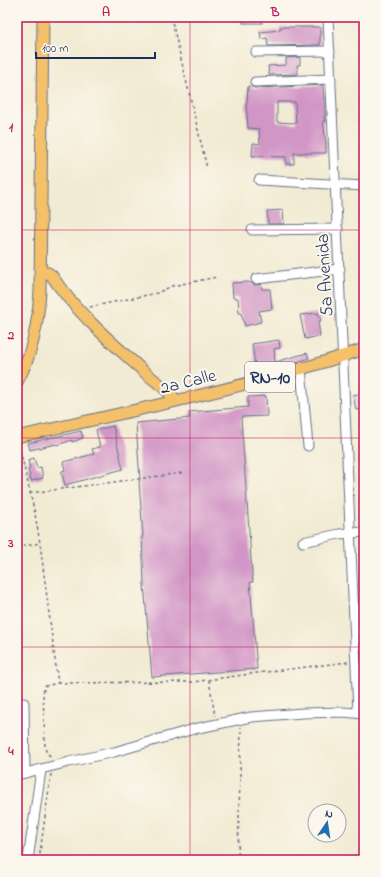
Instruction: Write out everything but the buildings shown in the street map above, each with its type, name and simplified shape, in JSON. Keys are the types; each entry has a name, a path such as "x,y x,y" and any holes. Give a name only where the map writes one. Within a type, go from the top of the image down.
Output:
{"main road":[{"path":"17,382 27,361 35,335 39,308 41,272 43,17"},
{"path":"41,272 48,273 52,276 83,314 152,379 172,395 176,401"},
{"name":"2a Calle","path":"17,437 176,401 301,369 364,349"}],"street":[{"name":"5a Avenida","path":"328,17 357,660 361,713"},
{"path":"256,52 330,51"},
{"path":"255,82 331,79"},
{"path":"259,180 364,186"},
{"path":"252,230 338,229"},
{"path":"256,279 340,269"},
{"path":"301,369 308,446"},
{"path":"303,542 351,532 364,532"},
{"path":"24,703 21,774 114,752 194,729 241,719 303,713 361,713"},
{"path":"28,860 41,770"}],"path":[{"path":"171,17 207,168"},
{"path":"83,314 93,306 157,293 172,286 217,278"},
{"path":"17,437 40,543 58,683"},
{"path":"17,463 23,462"},
{"path":"30,493 182,473"},
{"path":"17,547 40,543"},
{"path":"54,757 46,753 45,747 43,693 45,686 58,683 131,683 209,680 340,664 357,660"},
{"path":"209,680 216,725"},
{"path":"238,860 241,719"},
{"path":"39,860 52,766"}]}
